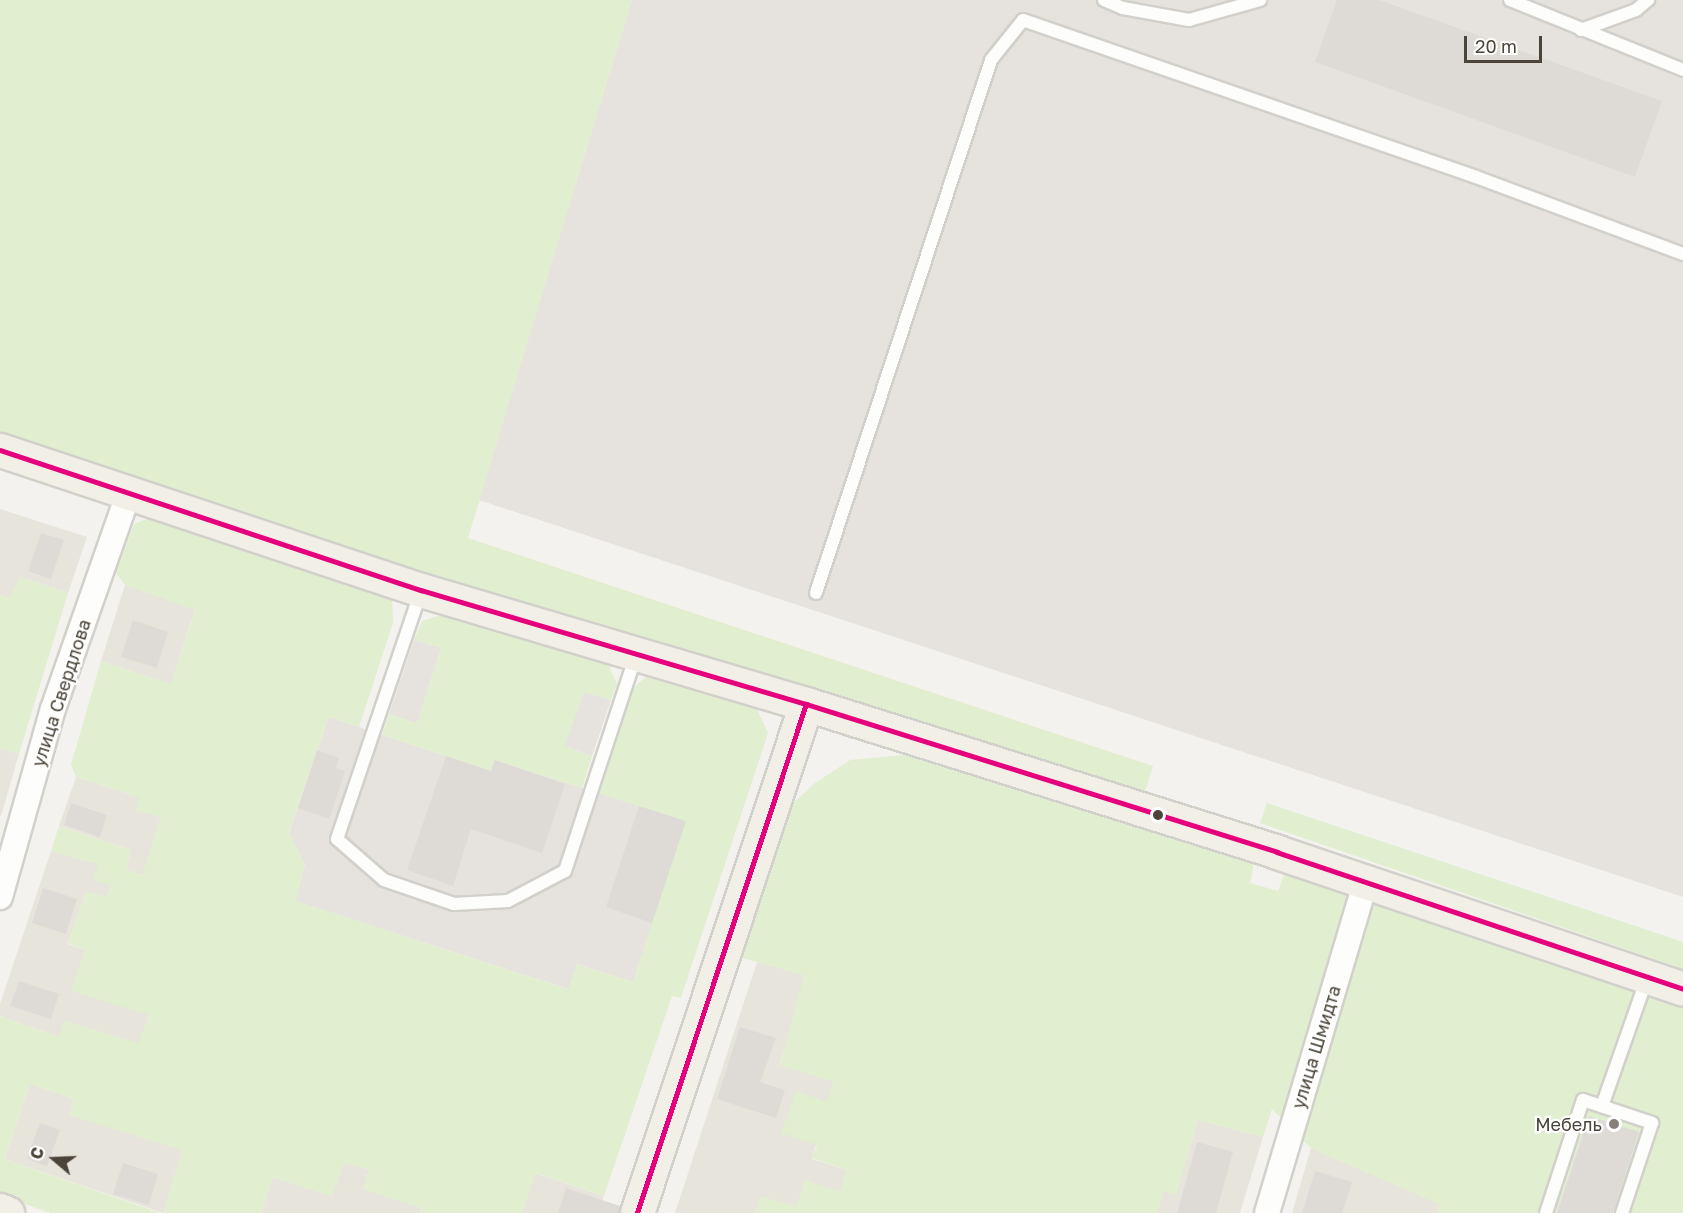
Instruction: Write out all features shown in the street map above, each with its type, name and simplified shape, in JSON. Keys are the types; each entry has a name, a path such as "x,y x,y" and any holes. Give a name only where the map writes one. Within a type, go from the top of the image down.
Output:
{"main road":[{"path":"0,450 421,590 806,704 1366,880 1683,989"},
{"path":"637,1213 806,704"},
{"path":"0,1210 7,1213"}],"street":[{"name":"улица Свердлова","path":"0,897 53,709 129,492"},
{"name":"улица Шмидта","path":"1267,1213 1366,880"}],"lane":[{"path":"1104,0 1123,8 1189,20 1260,0"},
{"path":"1510,0 1683,70"},
{"path":"1581,30 1636,10 1648,0"},
{"path":"816,593 991,60 1023,20 1476,177 1683,254"},
{"path":"421,590 337,839 384,880 454,904 508,901 565,872 636,654"},
{"path":"1602,1106 1648,977"},
{"path":"1546,1213 1583,1100 1652,1123 1622,1213"}],"shaded area":[{"path":"632,0 1683,0 1683,897 479,500"},
{"path":"0,509 87,537 68,593 20,577 10,598 0,595"},
{"path":"125,585 195,609 171,684 101,661"},
{"path":"414,640 441,648 417,723 389,714"},
{"path":"584,692 611,700 592,756 565,746"},
{"path":"329,717 490,771 495,760 686,821 633,982 577,964 569,989 295,901 305,865 289,833"},
{"path":"0,748 19,754 1,816 0,815"},
{"path":"76,777 139,797 161,817 143,875 126,870 131,850 59,826"},
{"path":"51,851 98,864 111,885 106,897 86,892 67,944 85,950 149,1014 139,1044 65,1021 59,1037 0,1016 0,1004"},
{"path":"757,962 805,975 780,1064 834,1081 812,1159 847,1170 840,1192 796,1207 762,1197 755,1213 675,1213"},
{"path":"30,1084 74,1099 70,1115 183,1150 163,1213 5,1159"},
{"path":"1198,1120 1263,1137 1240,1213 1157,1213 1163,1191 1176,1194"},
{"path":"1311,1148 1440,1204 1437,1213 1292,1213"},
{"path":"344,1162 369,1170 364,1189 422,1208 420,1213 261,1213 273,1177 332,1196"},
{"path":"535,1173 604,1196 598,1213 522,1213"}],"green space":[{"path":"0,0 632,0 468,538 1153,766 1144,795 425,577 0,436"},
{"path":"154,516 392,595 393,623 359,727 329,717 289,832 305,865 296,901 568,989 577,964 633,982 685,822 598,793 632,689 652,672 755,705 768,733 681,998 672,996 604,1196 536,1173 522,1213 420,1213 422,1208 363,1189 369,1170 344,1163 332,1196 273,1177 261,1213 163,1213 182,1150 69,1115 74,1099 30,1084 5,1159 160,1213 51,1213 0,1195 0,1016 59,1037 65,1021 138,1043 149,1015 71,991 85,950 67,943 86,892 106,897 111,885 93,880 98,864 51,851 59,826 131,850 126,869 142,875 161,817 136,810 139,797 76,777 71,765 101,661 171,684 195,610 125,585 116,573 134,524"},
{"path":"20,577 68,593 19,754 0,748 0,595 10,598"},
{"path":"457,610 604,655 617,684 611,700 584,692 566,746 592,756 582,788 495,760 491,771 382,735 389,714 417,723 441,648 414,640 422,621"},
{"path":"904,755 1254,864 1250,883 1278,891 1285,872 1683,1008 1683,1213 1437,1213 1439,1204 1311,1148 1272,1109 1263,1137 1198,1120 1176,1195 1163,1191 1157,1213 755,1213 761,1196 796,1207 805,1180 840,1192 847,1170 812,1158 817,1145 781,1133 796,1091 827,1102 834,1082 780,1065 804,975 739,957 787,809 815,783 850,760"},
{"path":"1267,803 1683,942 1683,969 1260,823"}],"building":[{"path":"1337,0 1379,0 1662,101 1635,177 1315,62"},
{"path":"41,533 64,540 51,579 28,571"},
{"path":"133,620 168,632 157,668 121,657"},
{"path":"317,750 339,758 336,768 345,771 329,819 298,808"},
{"path":"446,756 491,771 495,760 565,784 542,853 471,829 453,886 407,870"},
{"path":"71,803 107,815 100,837 64,825"},
{"path":"639,806 686,821 652,923 606,907"},
{"path":"43,888 77,899 66,934 32,923"},
{"path":"19,981 59,994 51,1019 10,1006"},
{"path":"740,1027 776,1038 760,1082 785,1090 776,1118 717,1099"},
{"path":"1589,1116 1639,1132 1613,1213 1557,1213"},
{"path":"40,1123 60,1130 47,1166 27,1159"},
{"path":"1197,1142 1233,1152 1216,1213 1177,1213"},
{"path":"123,1163 158,1174 149,1205 113,1194"},
{"path":"1315,1171 1352,1182 1342,1213 1302,1213"},
{"path":"566,1188 620,1206 619,1213 558,1213"}],"transit line":[{"path":"0,450 421,590 806,704 1277,852 1683,989"},
{"path":"637,1213 806,704"}],"place":[{"name":"Мебель","path":"1614,1124"}]}
